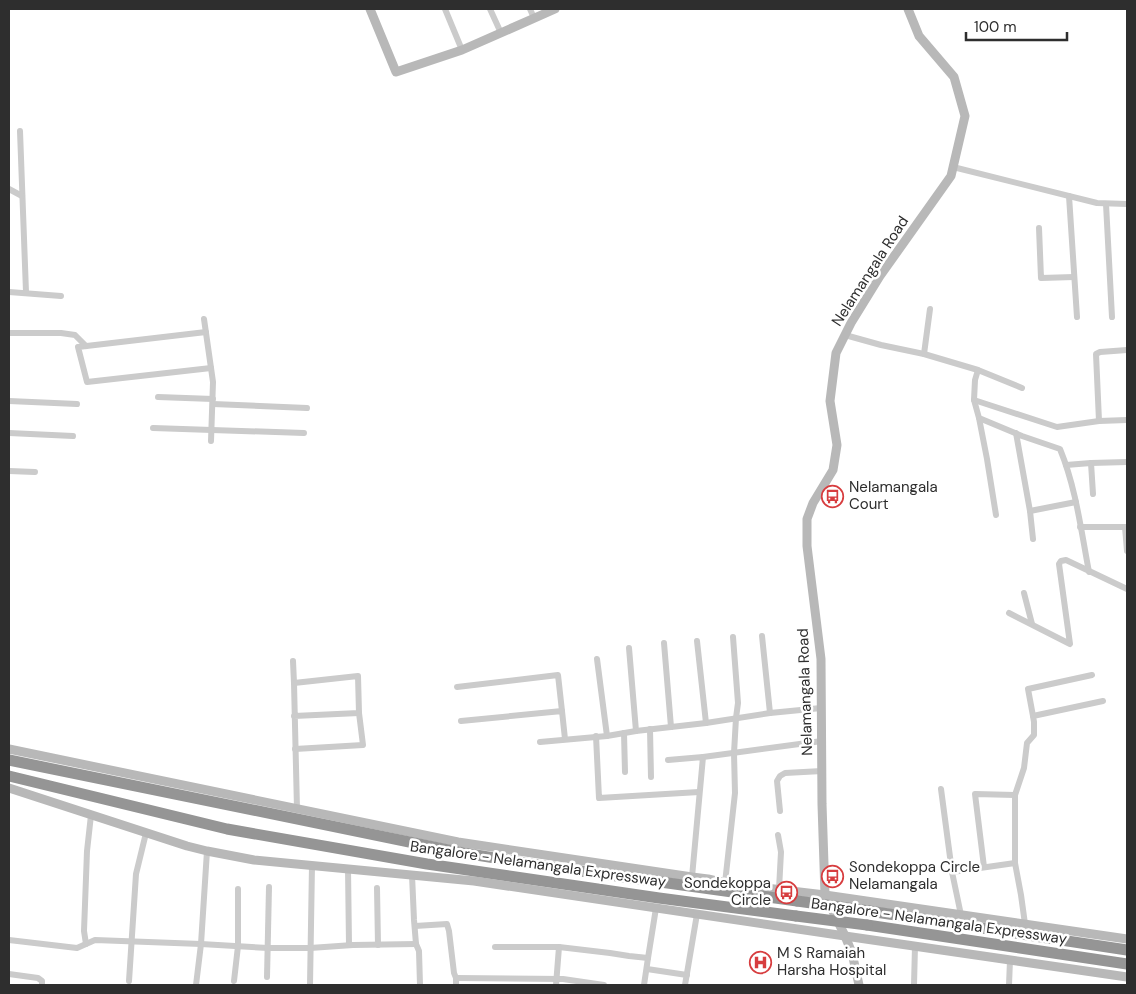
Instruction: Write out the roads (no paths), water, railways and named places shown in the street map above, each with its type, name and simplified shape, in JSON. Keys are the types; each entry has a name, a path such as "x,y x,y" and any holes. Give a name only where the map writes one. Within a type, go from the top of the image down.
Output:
{"highway":[{"name":"Bangalore - Nelamangala Expressway","path":"9,760 458,852 1127,950"},
{"name":"Bangalore - Nelamangala Expressway","path":"9,776 227,829 427,864 866,925 1127,964"}],"street":[{"path":"370,9 396,72 462,50 555,9"},
{"path":"445,9 462,50"},
{"path":"490,9 501,33"},
{"path":"530,9 534,18"},
{"name":"Nelamangala Road","path":"825,895 821,659 807,546 808,519 814,503 834,470 836,445 830,401 836,353 851,323 880,276 951,176 965,116 954,77 919,36 908,9"},
{"path":"20,131 26,292"},
{"path":"953,167 1097,203 1127,204"},
{"path":"9,189 22,196"},
{"path":"1068,196 1077,317"},
{"path":"1106,204 1112,317"},
{"path":"1039,228 1041,278 1074,276"},
{"path":"9,292 61,296"},
{"path":"924,354 930,308"},
{"path":"204,319 213,382 211,441"},
{"path":"9,332 75,334 86,346"},
{"path":"206,332 78,347 87,382 211,368"},
{"path":"845,335 924,354 978,370 1022,388"},
{"path":"1099,422 1096,354 1127,350"},
{"path":"978,370 974,400 987,459 996,515"},
{"path":"158,397 307,408"},
{"path":"9,400 77,404"},
{"path":"974,400 1058,427 1127,420"},
{"path":"979,418 1016,434 1060,448 1076,502 1089,572"},
{"path":"154,428 304,433"},
{"path":"9,433 72,436"},
{"path":"1016,434 1030,511 1033,540"},
{"path":"1066,465 1127,462"},
{"path":"1091,463 1093,494"},
{"path":"9,472 35,472"},
{"path":"1030,511 1076,502"},
{"path":"1080,527 1126,527 1127,551"},
{"path":"1009,613 1070,644 1059,564 1062,561 1066,560 1127,589"},
{"path":"1024,593 1032,624"},
{"path":"762,636 770,712"},
{"path":"725,883 735,793 734,752 738,703 733,637"},
{"path":"697,641 706,723"},
{"path":"664,643 671,727"},
{"path":"629,648 636,731"},
{"path":"597,659 606,736"},
{"path":"293,661 297,809"},
{"path":"457,687 558,675 565,739"},
{"path":"1025,924 1015,863 1015,795 1024,768 1027,743 1034,735 1034,722 1028,689 1092,675"},
{"path":"294,683 358,676 359,713 363,745 295,749"},
{"path":"1033,716 1103,701"},
{"path":"540,742 606,736 706,723 770,712 822,708"},
{"path":"461,721 562,711"},
{"path":"294,716 359,713"},
{"path":"650,729 650,777"},
{"path":"624,733 625,772"},
{"path":"596,736 599,798 699,792"},
{"path":"668,760 703,757 822,740"},
{"path":"9,749 458,842 725,883 825,895 1127,939"},
{"path":"692,877 703,757"},
{"path":"780,811 777,782 780,776 785,773 822,771"},
{"path":"9,788 207,851 254,860 474,881 1127,977"},
{"path":"941,790 952,872 961,915"},
{"path":"984,867 976,794 1015,795"},
{"path":"86,944 84,931 87,852 91,815"},
{"path":"129,981 136,874 146,833"},
{"path":"778,835 781,852 779,889"},
{"path":"196,985 201,944 207,851"},
{"path":"952,872 1015,863"},
{"path":"310,985 312,865"},
{"path":"348,868 349,945"},
{"path":"412,876 416,944 420,951 420,985"},
{"path":"268,977 269,888"},
{"path":"377,888 378,945"},
{"path":"234,981 238,946 238,889"},
{"path":"825,895 852,953 859,985"},
{"path":"644,985 656,908"},
{"path":"685,985 697,914"},
{"path":"415,926 447,924 456,982 556,982 604,985"},
{"path":"9,940 77,948 95,940 268,948 416,944"},
{"path":"914,985 915,946"},
{"path":"495,947 559,947 648,958"},
{"path":"556,982 559,947"},
{"path":"1010,960 1010,985"},
{"path":"647,969 687,976"},
{"path":"9,974 38,978 42,980 42,985"}],"place":[{"name":"Nelamangala Court","path":"833,496"},
{"name":"Sondekoppa Circle Nelamangala","path":"833,876"},
{"name":"Sondekoppa Circle","path":"787,892"},
{"name":"M S Ramaiah Harsha Hospital","path":"761,962"}]}
